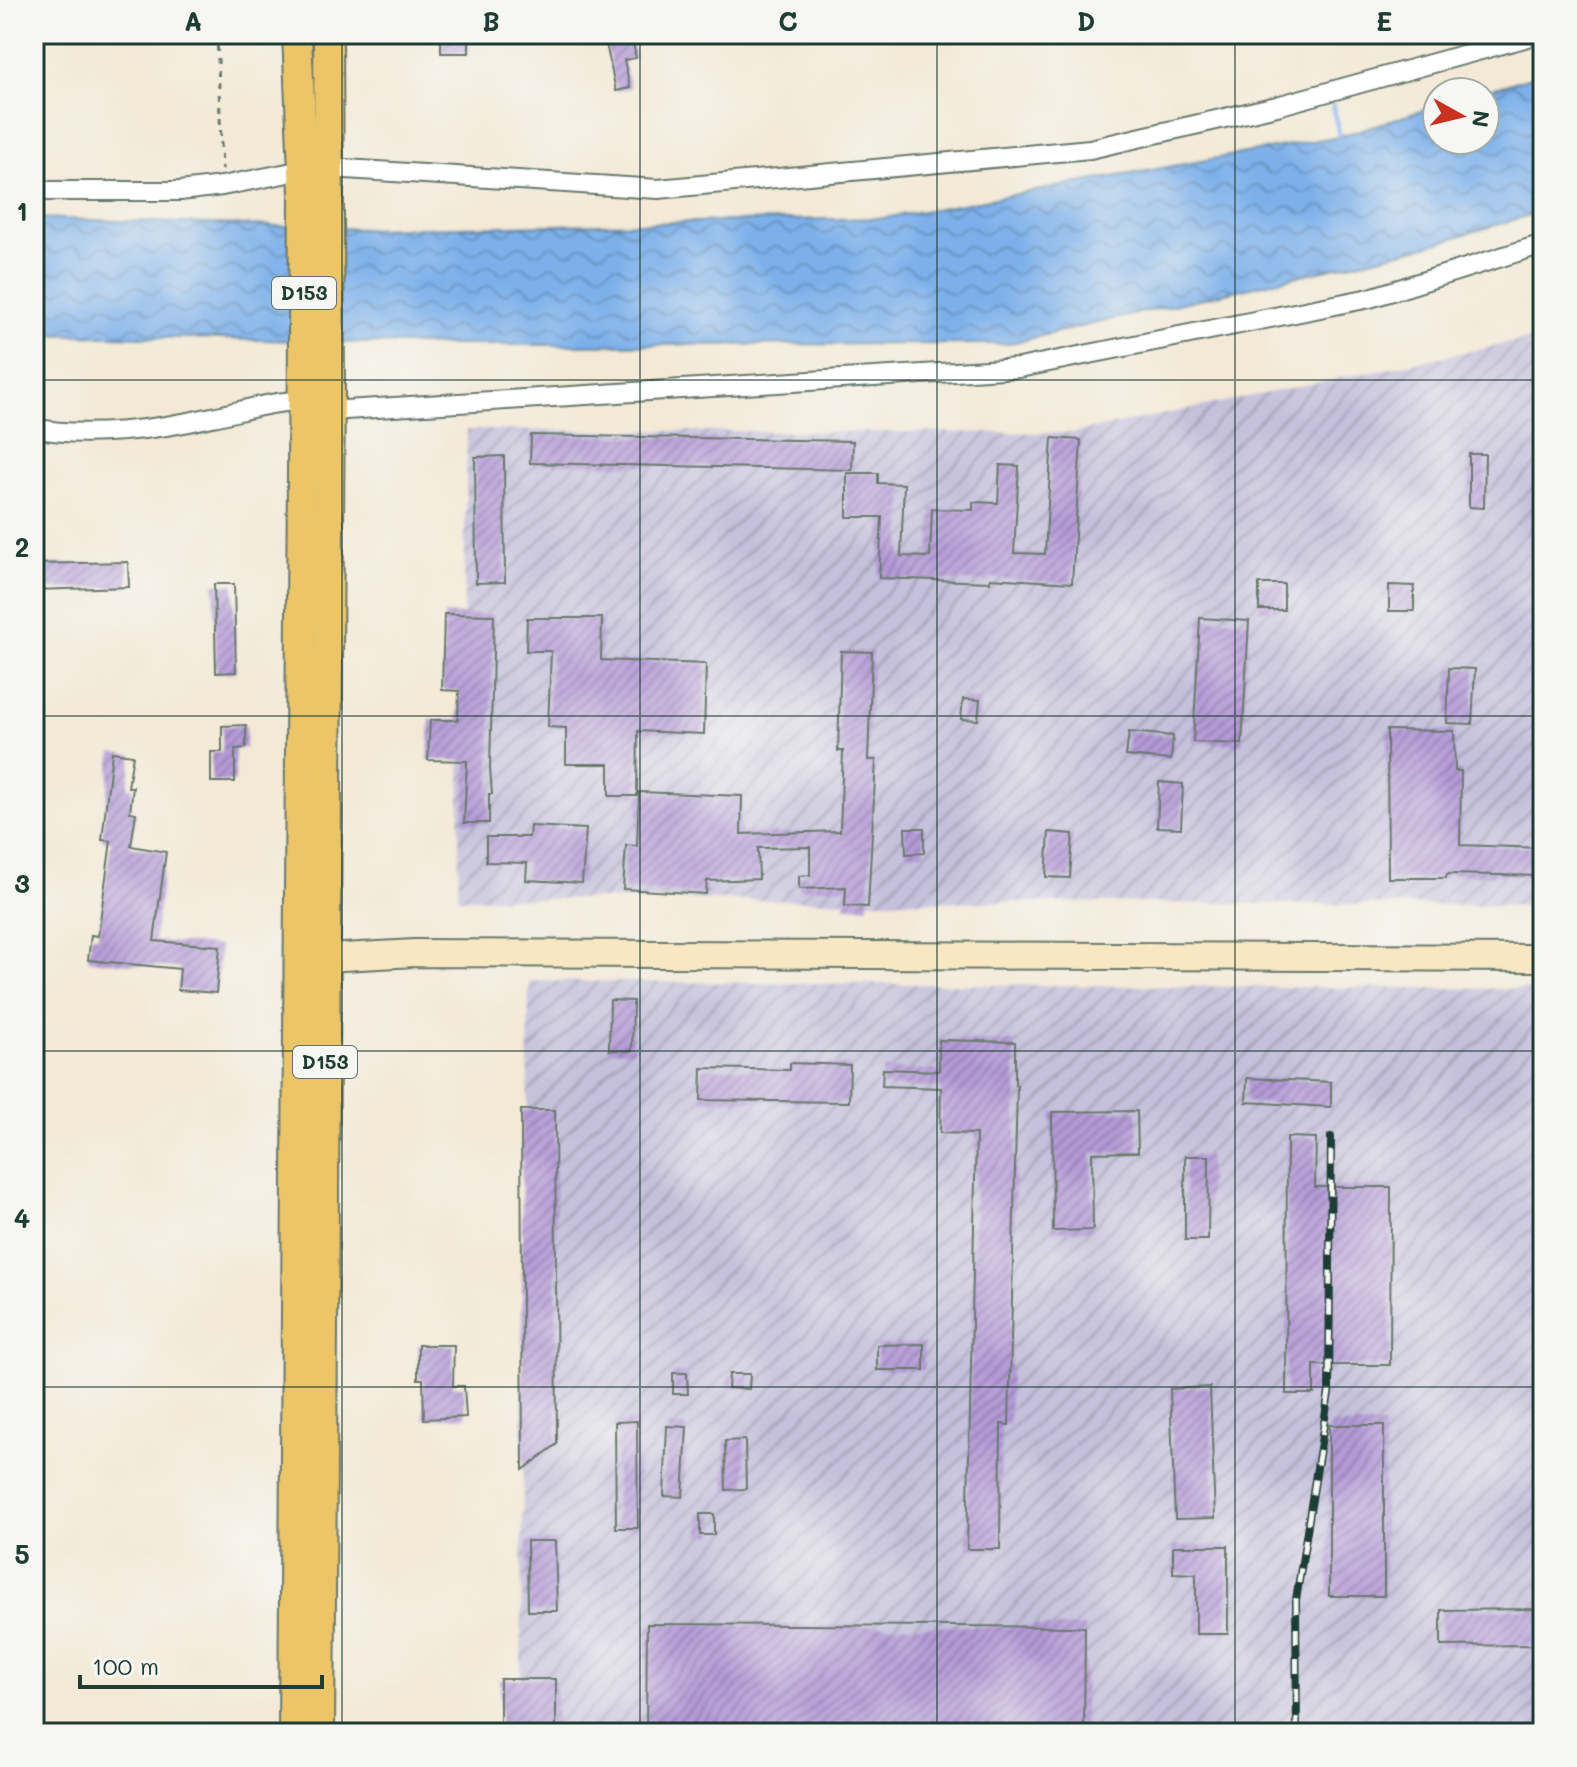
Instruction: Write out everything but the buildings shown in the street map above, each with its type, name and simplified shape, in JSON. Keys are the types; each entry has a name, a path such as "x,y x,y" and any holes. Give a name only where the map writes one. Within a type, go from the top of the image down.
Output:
{"main road":[{"name":"D153","path":"297,34 317,181"},
{"name":"D153","path":"293,1733 312,959 317,181 328,34"},
{"path":"312,959 415,953 1543,958"},
{"name":"D153","path":"312,959 320,1733"}],"street":[{"path":"34,191 180,191 317,181 658,189 1090,149 1277,106 1539,34"},
{"path":"34,428 51,432 126,431 211,418 278,401 1019,368 1370,298 1543,244"}],"path":[{"path":"217,34 222,186"}],"shaded area":[{"path":"1543,336 1543,906 458,898 467,430 1073,433"},
{"path":"529,981 1543,989 1543,1733 520,1733"}],"water":[{"path":"1543,73 1543,211 1426,246 1007,344 446,345 34,334 34,218 363,229 884,218 1340,136 1421,111 1421,156 1501,156 1501,86"}],"waterway":[{"path":"1313,34 1316,46"},
{"path":"1333,106 1341,143"}],"railway":[{"path":"1297,1733 1296,1600 1329,1392 1331,1137"}]}
